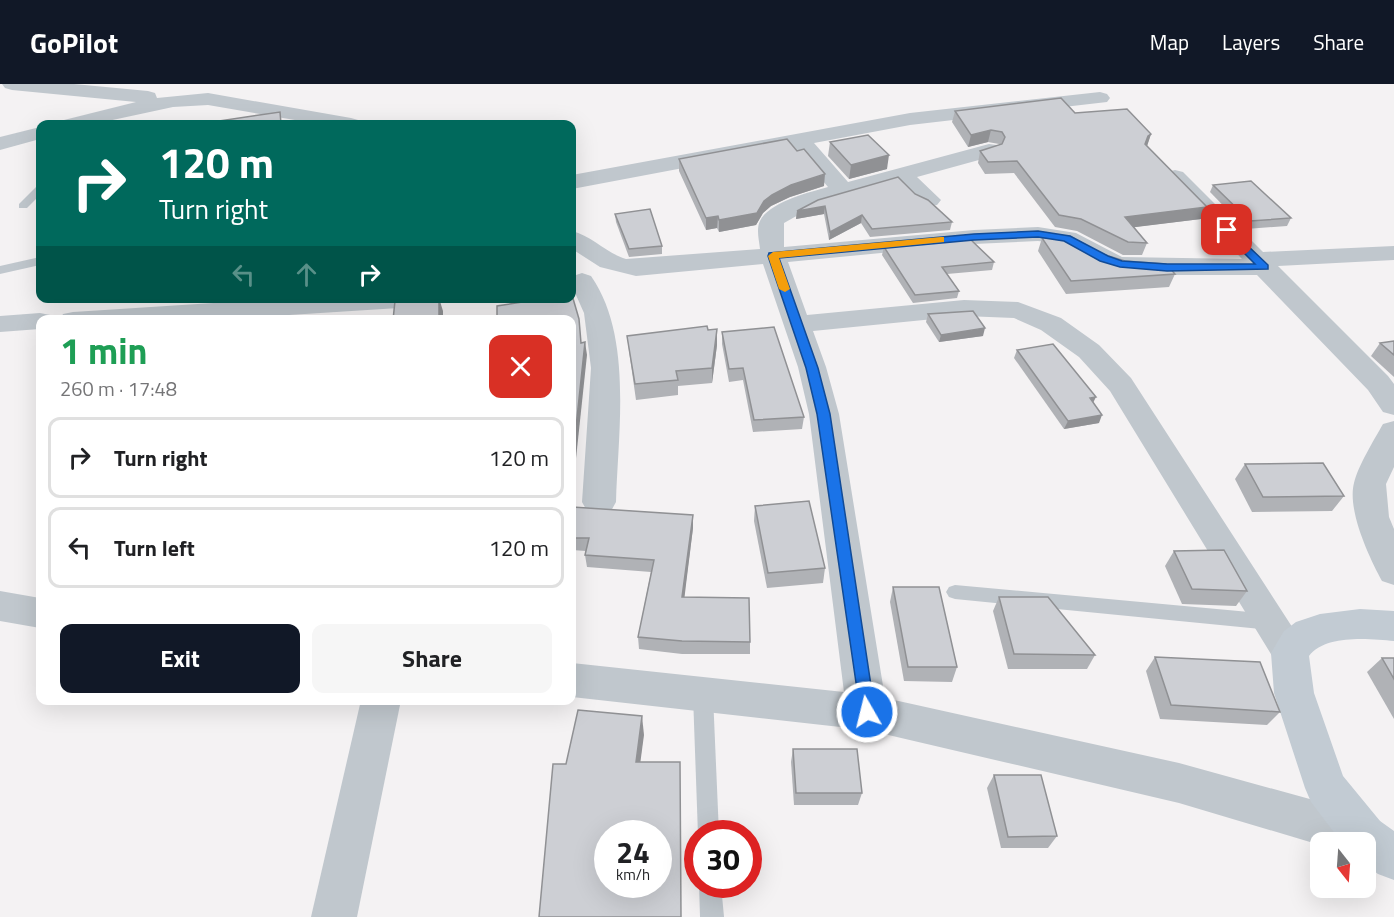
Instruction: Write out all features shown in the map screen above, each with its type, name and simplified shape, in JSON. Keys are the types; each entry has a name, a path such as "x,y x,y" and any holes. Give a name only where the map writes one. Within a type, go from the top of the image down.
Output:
{"main road":[{"path":"1379,847 1326,788 1294,693 1280,638 1302,637 1331,628 1375,623 1394,626"}],"street":[{"path":"12,84 144,96 173,101"},
{"path":"576,181 910,119 1100,98"},
{"path":"87,120 173,101 208,99 328,120"},
{"path":"0,144 36,134"},
{"path":"798,139 843,190"},
{"path":"867,712 824,414 812,368 773,256 770,230 772,221 779,214 808,200 989,150"},
{"path":"1161,162 1378,383 1394,405"},
{"path":"900,173 929,200"},
{"path":"599,502 605,368 597,313 577,282 636,268 974,237 1038,234 1067,238 1120,264 1167,267 1394,253"},
{"path":"576,241 606,262 619,267 636,268"},
{"path":"154,315 349,303"},
{"path":"797,324 964,308 1018,310 1051,324 1089,351 1121,385 1280,638"},
{"path":"0,324 36,321"},
{"path":"1394,432 1370,484 1372,517 1394,572"},
{"path":"0,606 36,612"},
{"path":"576,680 867,712 1179,783 1379,847"},
{"path":"334,917 380,705"}],"lane":[{"path":"22,206 36,193"},
{"path":"0,270 36,262"},
{"path":"955,592 1280,638"},
{"path":"703,694 708,820"},
{"path":"711,898 712,917"}],"building":[{"path":"1061,98 1075,113 1127,109 1151,134 1145,144 1207,207 1125,217 1147,243 1128,242 1081,219 1059,215 1017,161 988,162 980,151 1002,144 1005,137 1002,132 991,130 971,135 955,111"},
{"path":"280,112 281,120 226,120"},
{"path":"868,135 889,155 851,165 830,142"},
{"path":"787,139 797,151 804,149 825,174 791,185 772,195 764,201 757,213 719,220 718,216 706,218 679,159"},
{"path":"898,177 915,194 928,200 952,222 872,229 862,215 830,232 825,206 797,211 818,200"},
{"path":"1251,181 1291,218 1250,221 1213,185"},
{"path":"650,209 662,246 629,249 615,214"},
{"path":"1070,236 1099,253 1125,261 1166,264 1175,274 1071,281 1042,238"},
{"path":"970,239 994,262 942,267 959,291 915,295 884,247"},
{"path":"395,303 439,303 439,315 394,315"},
{"path":"516,303 574,303 579,319 581,343 585,342 576,427 576,315 497,315 497,306"},
{"path":"973,311 985,328 941,335 928,314"},
{"path":"707,326 708,330 717,329 712,368 676,371 678,380 635,384 627,336"},
{"path":"774,327 804,417 754,420 743,368 729,369 722,332"},
{"path":"1394,341 1394,355 1380,343"},
{"path":"1053,344 1096,397 1090,398 1102,415 1068,421 1017,350"},
{"path":"1323,463 1344,496 1263,497 1245,464"},
{"path":"809,501 825,568 768,573 755,506"},
{"path":"576,507 693,515 682,597 749,598 750,642 682,641 638,637 654,560 585,555 589,538 576,538"},
{"path":"1224,550 1247,591 1192,589 1174,551"},
{"path":"893,587 939,587 957,667 908,667"},
{"path":"999,597 1048,597 1095,655 1014,654"},
{"path":"1155,657 1260,662 1280,712 1171,705"},
{"path":"1382,658 1394,658 1394,679"},
{"path":"578,710 642,716 636,762 680,762 681,917 539,917 553,764 566,764"},
{"path":"793,749 857,749 862,793 796,793"},
{"path":"994,775 1041,775 1057,836 1008,837"}],"slow traffic":[{"path":"785,289 773,256 941,240"}],"route":[{"path":"867,712 824,414 812,368 773,256 974,237 1038,234 1067,238 1120,264 1167,267 1264,267 1227,230"}]}
